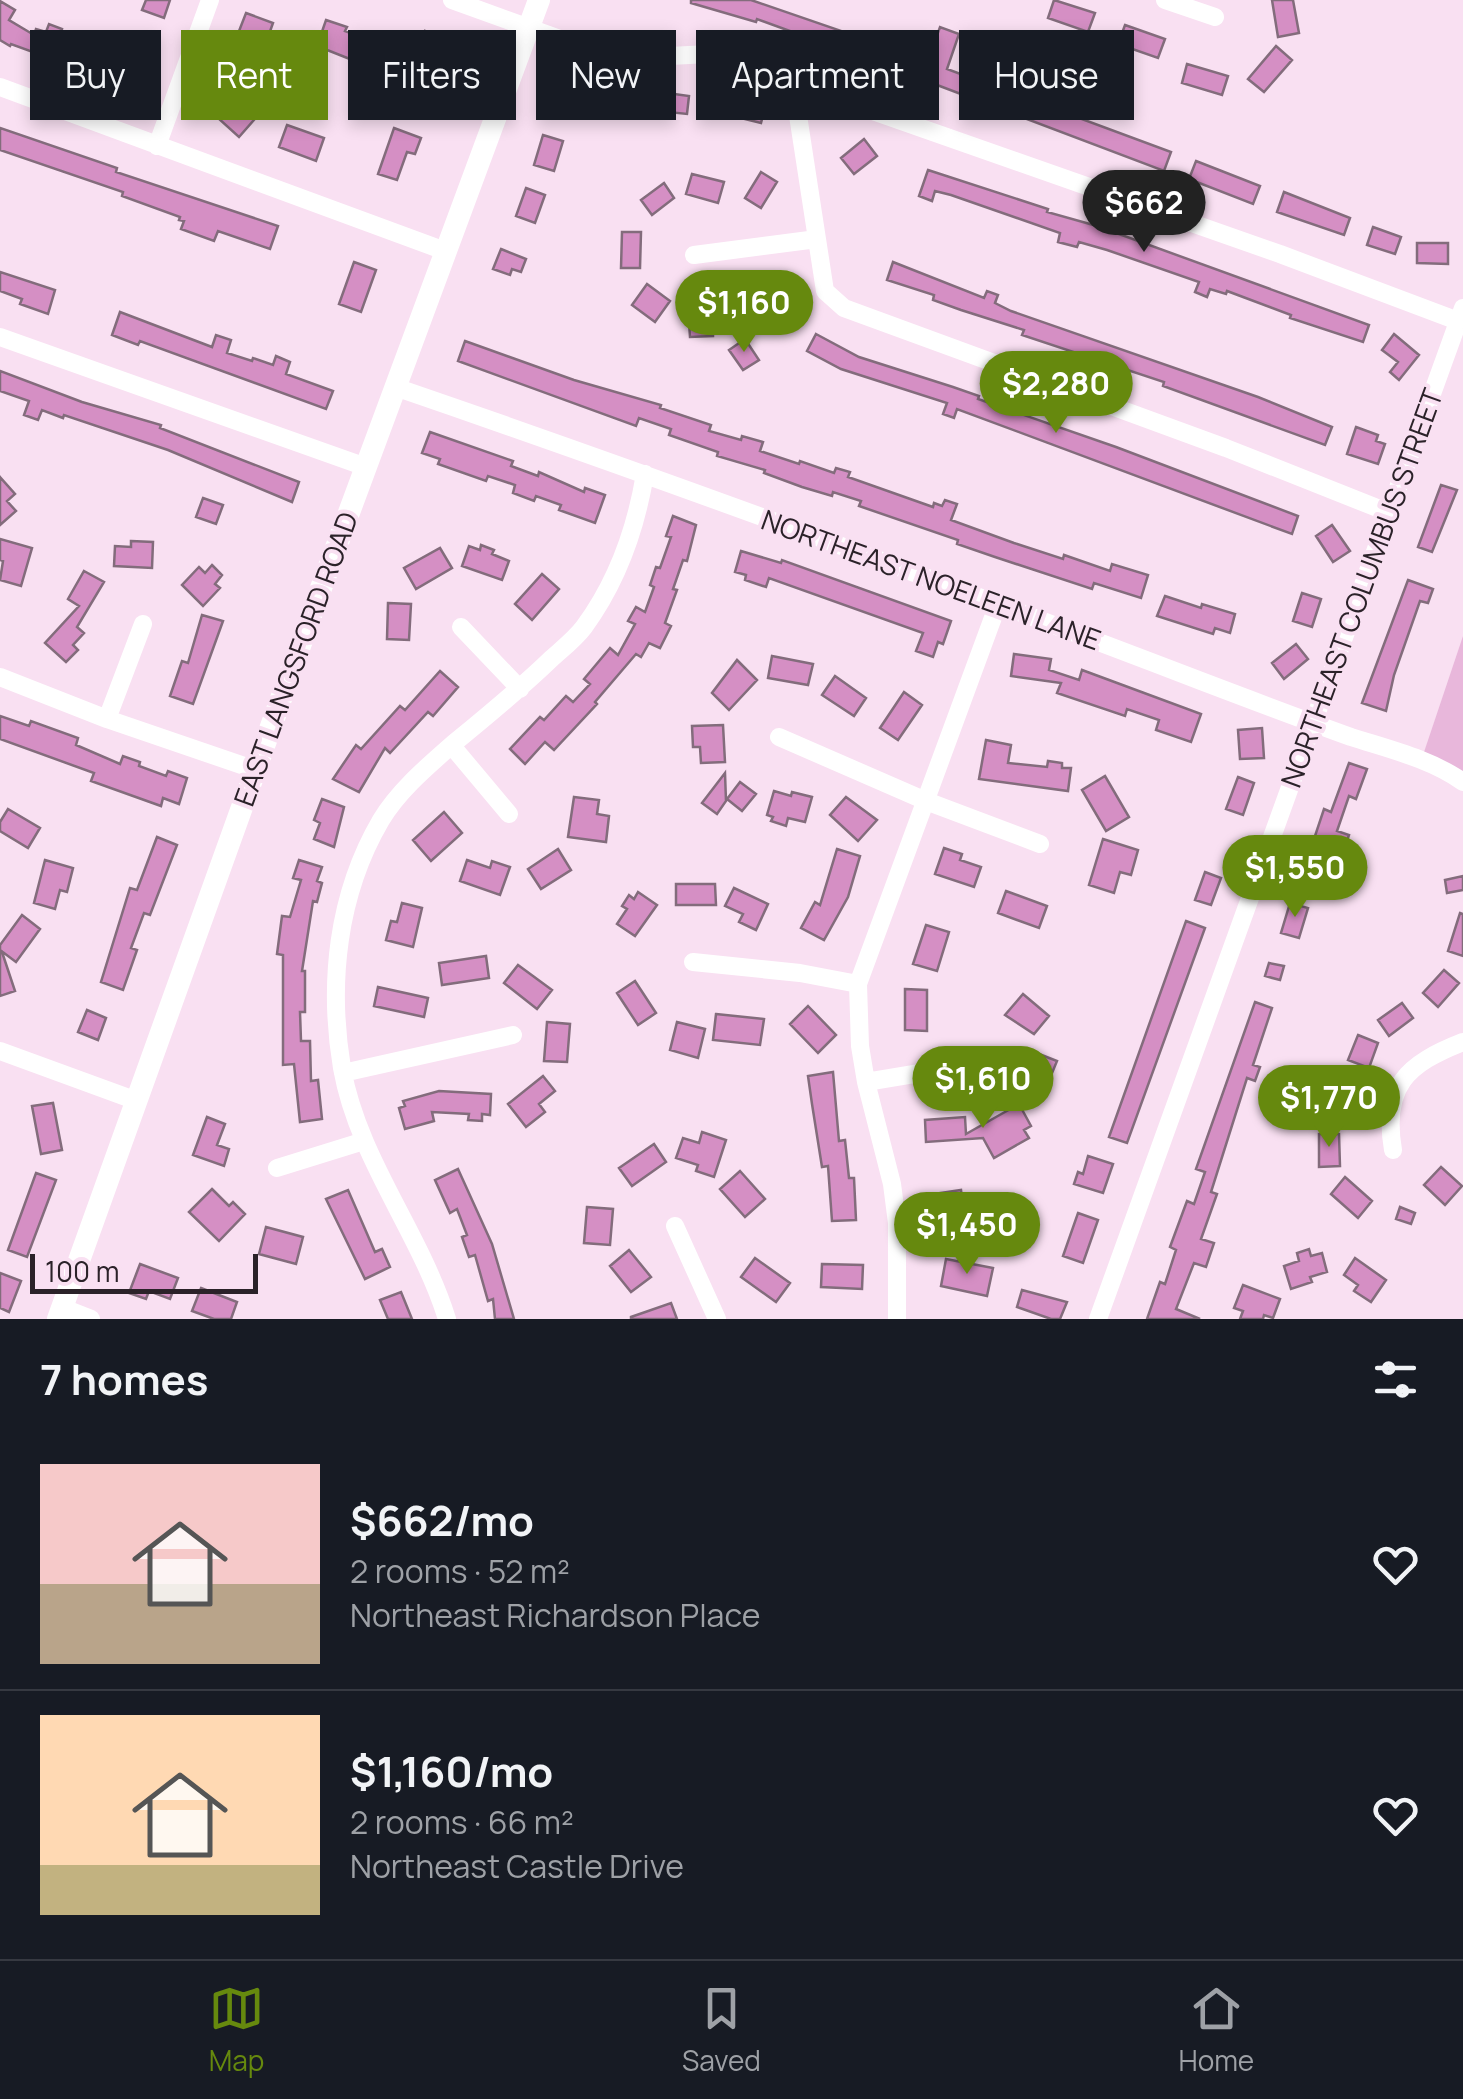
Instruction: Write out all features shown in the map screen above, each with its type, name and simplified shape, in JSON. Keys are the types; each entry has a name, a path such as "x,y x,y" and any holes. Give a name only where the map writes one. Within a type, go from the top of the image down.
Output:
{"street":[{"path":"157,146 210,0"},
{"path":"452,0 615,59 696,55"},
{"name":"EAST LANGSFORD ROAD","path":"60,1313 538,0"},
{"path":"1165,0 1215,18"},
{"path":"0,87 446,252"},
{"path":"799,120 824,292 844,308 1390,512"},
{"path":"896,120 1461,314"},
{"path":"694,255 817,239"},
{"name":"NORTHEAST COLUMBUS STREET","path":"1098,1319 1461,314"},
{"path":"0,337 366,467"},
{"name":"NORTHEAST NOELEEN LANE","path":"396,387 998,604 1312,724 1450,772 1463,782"},
{"path":"447,1319 415,1237 355,1122 334,1013 341,930 358,866 382,817 416,777 520,689 582,630 621,561 639,508 645,474"},
{"path":"898,1319 897,1223 892,1184 866,1082 858,984 998,604"},
{"path":"107,719 143,624"},
{"path":"461,627 520,689"},
{"path":"0,677 256,770"},
{"path":"779,737 926,801 1040,844"},
{"path":"452,746 509,814"},
{"path":"693,962 858,984"},
{"path":"343,1072 513,1035"},
{"path":"1393,1150 1390,1108 1404,1077 1429,1055 1463,1042"},
{"path":"0,1050 137,1101"},
{"path":"866,1082 968,1065"},
{"path":"276,1168 364,1141"},
{"path":"674,1226 717,1319"},
{"path":"60,1313 91,1319"}],"shaded area":[{"path":"1463,636 1463,782 1421,761"}],"building":[{"path":"146,0 170,0 164,18 142,10"},
{"path":"751,0 838,30 787,30 691,3"},
{"path":"1054,0 1095,13 1089,30 1048,18"},
{"path":"1272,0 1293,0 1299,33 1278,37"},
{"path":"0,1 15,10 9,20 30,33 30,51 0,40"},
{"path":"246,13 273,23 271,30 239,30"},
{"path":"326,20 347,27 348,58 328,50 328,30 323,30"},
{"path":"1125,25 1165,39 1158,58 1134,50 1134,30 1123,30"},
{"path":"940,27 959,34 947,69 959,73 959,93 939,86"},
{"path":"1276,46 1292,60 1264,92 1248,79"},
{"path":"1187,64 1228,76 1222,95 1182,83"},
{"path":"676,94 689,96 687,114 676,113"},
{"path":"220,120 254,120 239,137"},
{"path":"1029,120 1085,120 1171,152 1164,171"},
{"path":"287,125 324,138 316,161 279,147"},
{"path":"0,128 278,226 270,249 218,231 214,241 181,229 184,221 180,217 122,196 123,192 0,150"},
{"path":"394,128 421,138 415,154 407,152 397,180 378,174"},
{"path":"543,135 563,141 554,171 534,165"},
{"path":"864,139 877,156 854,174 841,158"},
{"path":"1196,161 1260,186 1253,204 1189,179"},
{"path":"928,170 1097,226 1369,325 1363,342 1290,318 1291,315 1227,291 1226,294 1210,289 1207,297 1195,292 1199,282 1079,242 1077,247 1058,242 1060,233 951,195 935,191 932,201 919,196"},
{"path":"761,172 777,182 761,208 745,198"},
{"path":"692,174 724,182 718,203 686,194"},
{"path":"664,183 674,198 652,215 641,200"},
{"path":"526,188 545,195 535,223 516,216"},
{"path":"1284,192 1350,218 1344,235 1277,212"},
{"path":"1373,227 1401,237 1395,254 1367,245"},
{"path":"622,232 641,232 640,268 621,268"},
{"path":"1417,243 1448,243 1448,264 1417,263"},
{"path":"501,249 526,259 521,272 512,269 510,275 493,269"},
{"path":"354,262 376,270 361,312 339,304"},
{"path":"893,262 984,298 987,291 998,295 995,303 1011,311 1258,397 1332,427 1325,445 1163,386 1164,382 1022,335 1024,330 933,300 934,295 887,280"},
{"path":"0,272 55,290 48,314 20,304 22,299 0,291"},
{"path":"647,284 670,301 655,322 632,305"},
{"path":"757,288 786,296 781,314 752,305"},
{"path":"717,305 718,324 713,324 713,336 690,337 688,307"},
{"path":"120,312 212,347 216,335 231,340 227,353 252,361 253,358 273,365 276,356 290,362 286,374 333,391 326,409 140,341 138,345 112,335"},
{"path":"816,334 859,357 979,396 978,399 1298,516 1292,534 957,409 954,418 943,414 947,403 841,369 807,351"},
{"path":"1394,334 1419,355 1399,380 1390,372 1398,362 1382,350"},
{"path":"745,339 759,360 743,370 729,350"},
{"path":"465,341 574,380 661,405 660,408 711,425 709,431 763,442 760,451 799,464 800,461 834,473 836,468 850,472 848,477 933,507 934,503 942,506 945,500 957,504 951,520 1014,543 1110,571 1112,564 1148,575 1141,598 1094,583 1092,589 957,544 958,540 859,506 861,501 802,487 764,473 765,470 717,456 718,452 669,435 671,429 639,418 636,426 458,361"},
{"path":"0,371 82,402 161,425 160,428 299,482 292,502 168,450 64,415 63,418 42,410 38,420 24,415 29,401 0,391"},
{"path":"1356,427 1378,435 1376,441 1385,444 1378,464 1347,454"},
{"path":"430,432 513,461 511,466 538,476 539,472 584,492 585,488 605,495 595,523 559,510 561,505 513,493 515,485 488,476 486,481 438,464 440,459 422,453"},
{"path":"0,477 15,494 7,501 16,511 0,525"},
{"path":"1441,485 1457,490 1432,552 1418,547"},
{"path":"203,498 223,505 216,524 196,517"},
{"path":"673,516 696,525 687,561 683,560 673,589 677,590 665,623 671,626 660,648 649,643 641,657 636,654 554,750 545,742 525,764 510,749 566,696 573,702 590,684 584,679 610,648 618,655 635,624 628,621 636,607 645,612 656,567 660,568 671,537 666,536"},
{"path":"1332,525 1350,551 1333,562 1316,536"},
{"path":"0,539 32,548 21,586 0,580"},
{"path":"131,541 153,542 152,568 114,566 115,546 131,547"},
{"path":"481,545 509,561 502,580 462,566 469,546 480,550"},
{"path":"440,548 452,568 416,589 404,568"},
{"path":"741,551 781,563 782,560 951,621 943,644 938,642 933,657 916,651 923,633 769,578 766,587 745,580 746,575 735,572"},
{"path":"212,565 222,575 215,584 220,588 203,606 182,585 199,567 205,573"},
{"path":"84,571 104,582 77,627 84,633 73,645 78,650 66,662 45,643 79,606 68,599"},
{"path":"542,574 559,589 532,620 515,604"},
{"path":"1408,580 1433,589 1428,603 1420,601 1386,711 1362,703"},
{"path":"1302,593 1321,599 1312,627 1293,621"},
{"path":"1165,596 1235,614 1230,633 1215,628 1213,634 1157,616"},
{"path":"388,603 411,604 409,640 387,639"},
{"path":"202,615 223,621 193,704 170,696 182,661 188,663"},
{"path":"1296,644 1308,659 1284,679 1272,663"},
{"path":"1014,654 1051,659 1049,670 1079,680 1082,670 1201,714 1191,742 1156,730 1159,720 1127,709 1125,716 1057,693 1061,683 1011,676"},
{"path":"772,656 813,664 808,685 768,678"},
{"path":"737,660 757,680 729,710 712,693"},
{"path":"440,671 458,687 433,716 428,712 390,753 385,748 359,792 333,779 356,745 361,749 400,706 405,710"},
{"path":"835,676 866,698 854,716 822,695"},
{"path":"904,692 922,705 898,740 880,728"},
{"path":"0,716 29,726 31,721 78,738 76,745 120,764 123,756 166,776 168,771 187,778 179,804 163,798 161,806 91,781 94,773 0,739"},
{"path":"723,725 725,762 701,763 700,747 693,747 692,726"},
{"path":"1262,728 1264,758 1240,759 1238,730"},
{"path":"986,740 1011,745 1008,763 1047,767 1048,761 1071,768 1068,791 979,779"},
{"path":"1349,763 1367,769 1356,799 1349,796 1337,831 1349,835 1344,850 1314,839 1324,809 1331,812"},
{"path":"725,773 726,801 717,814 702,803"},
{"path":"1105,776 1129,817 1106,831 1082,790"},
{"path":"1238,777 1254,783 1243,815 1226,809"},
{"path":"740,782 756,794 742,811 727,799"},
{"path":"774,791 812,797 805,822 788,818 786,826 771,821 773,817 767,815"},
{"path":"574,797 599,800 597,814 609,816 606,842 568,837"},
{"path":"846,797 877,820 858,841 830,815"},
{"path":"322,799 344,807 334,847 314,839 320,823 314,820"},
{"path":"8,809 40,828 28,848 0,831 0,822"},
{"path":"444,812 462,833 431,861 413,840"},
{"path":"157,837 177,845 150,915 144,913 131,948 137,950 123,990 101,982 130,888 137,890"},
{"path":"1103,839 1138,850 1131,875 1120,872 1114,893 1089,885"},
{"path":"944,848 962,854 960,860 981,867 974,887 935,874"},
{"path":"558,849 571,870 541,889 528,869"},
{"path":"837,849 860,856 848,897 824,940 801,928 815,902 820,905"},
{"path":"45,860 73,868 67,892 60,890 55,909 34,903"},
{"path":"299,860 322,867 317,881 322,883 317,902 313,901 302,971 305,1012 300,1012 301,1041 310,1041 311,1081 318,1080 322,1119 300,1122 294,1064 283,1065 283,955 277,954 282,916 290,917 301,880 293,878"},
{"path":"467,860 490,868 492,861 510,867 500,895 460,881"},
{"path":"1205,872 1221,878 1211,905 1195,900"},
{"path":"1463,876 1463,890 1447,893 1445,880"},
{"path":"676,884 715,884 716,905 676,905"},
{"path":"734,888 768,904 756,930 739,922 743,914 725,906"},
{"path":"1006,891 1047,906 1039,928 998,913"},
{"path":"638,892 657,905 635,936 617,924 627,909 622,906 629,895 634,899"},
{"path":"402,903 422,908 413,947 386,940"},
{"path":"1290,903 1308,908 1299,938 1281,933"},
{"path":"1460,913 1463,914 1463,956 1448,951"},
{"path":"22,915 40,929 16,962 0,950 0,945"},
{"path":"1186,921 1205,928 1127,1143 1109,1137"},
{"path":"926,925 949,932 937,971 913,964"},
{"path":"0,953 15,991 0,996"},
{"path":"486,956 489,978 442,985 439,963"},
{"path":"1269,963 1284,966 1280,980 1265,976"},
{"path":"518,965 552,990 537,1009 504,983"},
{"path":"1444,970 1459,983 1438,1007 1423,993"},
{"path":"635,981 656,1013 638,1025 617,993"},
{"path":"378,987 428,998 424,1017 374,1006"},
{"path":"905,989 927,990 927,1031 905,1030"},
{"path":"1023,994 1049,1016 1034,1034 1005,1015"},
{"path":"1255,1002 1272,1008 1253,1065 1260,1067 1255,1081 1247,1078 1211,1192 1217,1194 1201,1239 1214,1243 1206,1267 1194,1263 1176,1309 1200,1319 1147,1319 1160,1282 1165,1284 1176,1250 1170,1247 1187,1201 1194,1204 1205,1172 1196,1169"},
{"path":"1402,1003 1413,1018 1389,1036 1378,1020"},
{"path":"808,1006 836,1035 818,1053 790,1024"},
{"path":"87,1010 106,1018 98,1040 78,1032"},
{"path":"716,1014 764,1019 760,1045 713,1040"},
{"path":"547,1022 570,1024 567,1062 544,1061"},
{"path":"677,1022 705,1029 698,1058 670,1050"},
{"path":"1358,1035 1378,1043 1369,1068 1348,1060"},
{"path":"1034,1052 1057,1061 1043,1095 1020,1086"},
{"path":"833,1072 839,1141 845,1140 849,1178 854,1178 856,1220 832,1221 828,1166 822,1167 812,1104 808,1076"},
{"path":"543,1076 555,1091 539,1104 545,1112 526,1127 508,1104"},
{"path":"1336,1087 1355,1094 1347,1118 1327,1110"},
{"path":"439,1091 491,1094 490,1115 482,1114 482,1121 468,1120 469,1114 432,1112 434,1121 405,1129 399,1108 405,1106 403,1101"},
{"path":"53,1103 62,1150 41,1154 32,1106"},
{"path":"1019,1104 1031,1126 1024,1130 1029,1138 994,1158 983,1138 926,1142 925,1120 965,1117 966,1134"},
{"path":"207,1117 225,1124 217,1145 229,1149 224,1166 193,1155"},
{"path":"702,1132 726,1140 714,1177 696,1171 698,1165 676,1158 683,1138 699,1143"},
{"path":"1319,1134 1339,1134 1340,1166 1319,1167"},
{"path":"654,1144 666,1162 632,1186 619,1168"},
{"path":"1088,1156 1113,1164 1103,1193 1074,1184 1078,1172 1083,1174"},
{"path":"1441,1167 1462,1186 1445,1205 1424,1185"},
{"path":"458,1169 492,1244 514,1319 495,1319 493,1299 488,1301 475,1255 469,1257 462,1237 467,1235 457,1209 450,1213 435,1180"},
{"path":"740,1171 765,1199 745,1217 720,1189"},
{"path":"36,1173 56,1180 27,1257 8,1250"},
{"path":"1345,1177 1372,1201 1358,1218 1331,1194"},
{"path":"212,1189 229,1206 233,1202 245,1214 219,1241 189,1212"},
{"path":"348,1190 375,1252 382,1249 390,1267 365,1279 326,1199"},
{"path":"961,1190 966,1232 940,1235 940,1193"},
{"path":"587,1207 613,1209 610,1245 584,1243"},
{"path":"1400,1207 1415,1213 1411,1224 1396,1219"},
{"path":"1078,1213 1098,1220 1083,1263 1063,1256"},
{"path":"266,1227 303,1237 296,1264 259,1254"},
{"path":"1309,1249 1311,1256 1322,1253 1327,1272 1291,1289 1284,1266 1299,1261 1297,1253"},
{"path":"629,1250 651,1277 631,1292 610,1266"},
{"path":"755,1258 790,1283 776,1302 741,1277"},
{"path":"1355,1258 1386,1280 1371,1302 1354,1291 1358,1285 1344,1275"},
{"path":"946,1259 993,1268 987,1296 941,1286"},
{"path":"140,1264 178,1278 170,1299 149,1291 146,1299 129,1293"},
{"path":"822,1264 863,1265 862,1289 821,1287"},
{"path":"0,1273 21,1281 9,1312 0,1308"},
{"path":"1243,1285 1280,1299 1273,1318 1264,1315 1263,1319 1240,1319 1243,1311 1234,1308"},
{"path":"201,1288 237,1302 231,1319 214,1319 192,1311"},
{"path":"1022,1290 1067,1302 1060,1319 1017,1307"},
{"path":"401,1292 412,1319 388,1319 380,1300"},
{"path":"671,1303 677,1319 631,1319 631,1317"}]}
